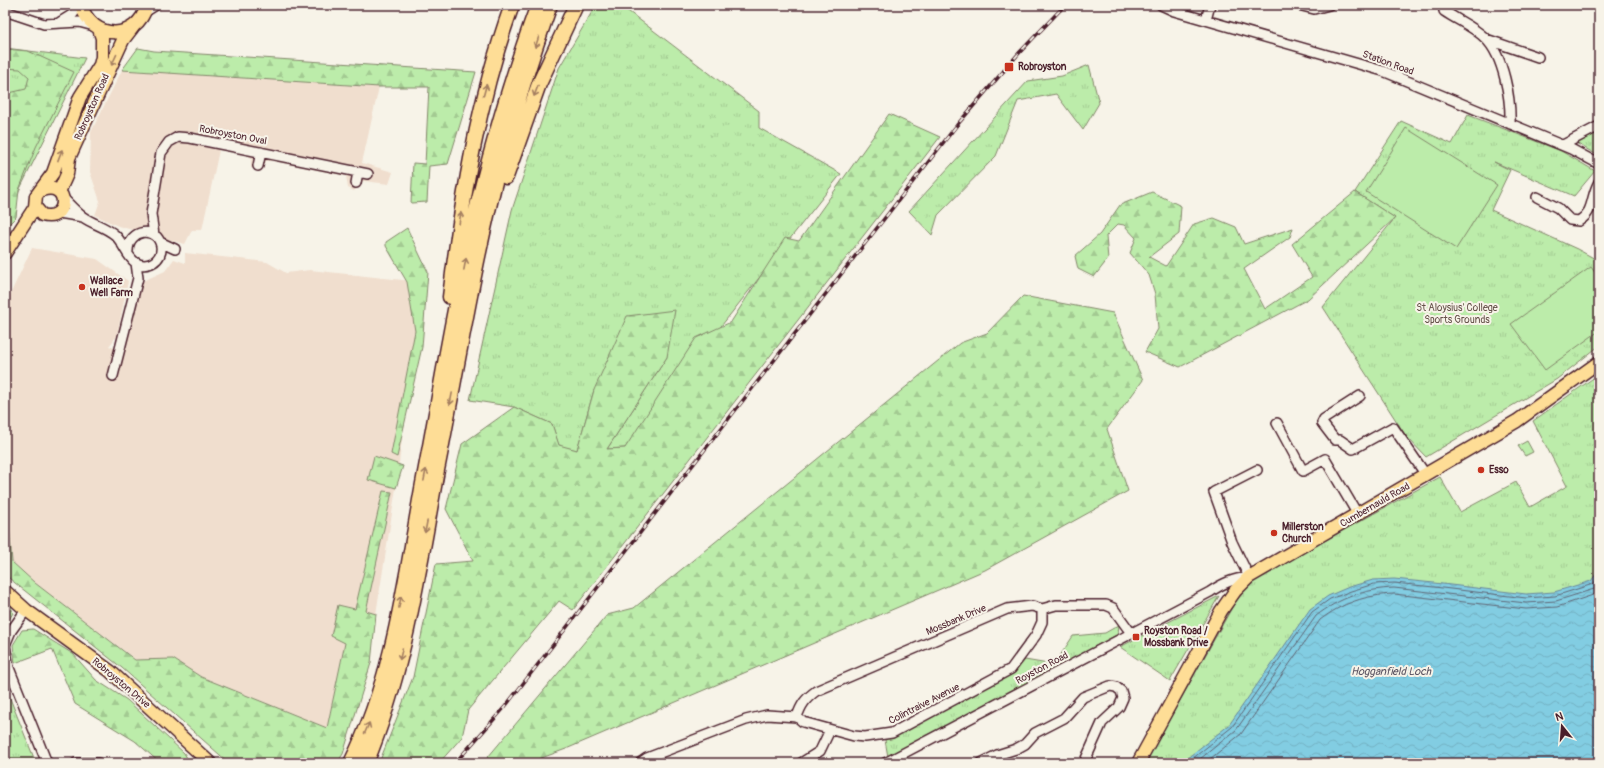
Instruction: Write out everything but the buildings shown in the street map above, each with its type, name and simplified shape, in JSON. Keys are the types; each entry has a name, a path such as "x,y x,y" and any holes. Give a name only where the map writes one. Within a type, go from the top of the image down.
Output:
{"highway":[{"path":"435,423 459,222 472,149 491,70 512,5"},
{"path":"351,763 372,716 391,649 475,216 514,75 538,5"},
{"path":"366,763 388,705 405,638 477,260 499,167 524,80 550,5"},
{"path":"456,373 489,237 512,158 539,84 576,5"}],"main road":[{"path":"81,5 84,14 96,28 109,32 119,32 133,26"},
{"name":"Robroyston Road","path":"59,213 64,203 61,195 67,174 69,158 123,40 146,8"},
{"name":"Robroyston Road","path":"7,249 39,211 36,196 42,190 52,173 60,155 80,97 100,65 103,50 101,34 96,28"},
{"path":"42,190 51,188 61,195"},
{"path":"39,211 53,216 59,213"},
{"name":"Cumbernauld Road","path":"1138,763 1221,612 1236,591 1249,577 1358,515 1518,420 1554,396 1599,362"},
{"path":"5,591 26,610"},
{"name":"Robroyston Drive","path":"26,610 110,671 210,763"}],"street":[{"path":"55,24 69,18 81,5"},
{"path":"146,8 156,5"},
{"name":"Station Road","path":"1161,5 1206,20 1383,70 1563,145 1599,164"},
{"path":"1206,20 1210,5"},
{"path":"1298,5 1314,9 1329,5"},
{"path":"12,10 44,24 79,22 96,28"},
{"path":"1444,11 1486,39 1538,57"},
{"path":"1486,39 1499,61 1507,85 1511,109 1510,124"},
{"path":"1563,145 1599,126"},
{"name":"Robroyston Oval","path":"152,214 161,153 169,142 178,137 190,138 368,174"},
{"path":"258,166 261,152"},
{"path":"356,183 358,172"},
{"path":"1537,197 1558,208 1570,220 1579,221 1587,216 1593,202 1595,189 1599,182"},
{"path":"61,195 83,217 115,234 136,263 138,278 113,376"},
{"path":"59,213 83,217"},
{"path":"128,251 129,242 152,214"},
{"path":"152,214 160,256"},
{"path":"115,234 137,234 147,232 175,249 160,256 149,265 138,278"},
{"path":"136,263 149,265"},
{"path":"1360,396 1324,418 1322,423 1335,440 1340,440 1353,450 1393,427 1426,475"},
{"path":"1277,423 1303,471 1325,459 1358,515"},
{"path":"1249,577 1232,542 1214,492 1257,470"},
{"name":"Royston Road","path":"885,763 1210,592 1230,580 1249,577"},
{"name":"Royston Road","path":"1210,592 1226,588 1236,591"},
{"name":"Mossbank Drive","path":"797,717 801,706 807,697 816,691 1007,609 1032,606 1042,609 1056,606 1106,605 1113,608 1131,633"},
{"name":"Colintraive Avenue","path":"640,763 647,758 746,720 767,715 797,717 803,722 854,736 865,737 892,733 1011,669 1036,635 1042,622 1042,609"},
{"path":"26,610 10,631 5,646 9,668 47,763"},
{"path":"981,763 997,754 1016,749 1024,744 1034,733 1064,718 1083,697 1110,686 1116,687 1121,691 1122,698 1119,707 1102,723 1084,763"},
{"path":"801,763 820,751 830,730"},
{"path":"76,763 98,763"}],"shaded area":[{"path":"122,70 379,87 362,163 393,172 389,184 363,181 354,191 348,188 346,176 273,161 266,161 263,169 251,168 251,158 247,154 219,150 202,230 192,230 185,244 118,226 95,215 100,201 90,172 91,132"},
{"path":"32,248 97,259 128,281 117,336 109,346 125,352 127,337 143,281 165,271 174,259 185,263 185,253 267,262 286,273 310,270 421,282 396,488 376,614 338,605 345,642 327,728 201,677 173,659 136,660 35,583 12,562 9,525 5,523 5,469 8,456 5,454 5,305"}],"green space":[{"path":"596,5 620,5 759,111 759,128 841,174 625,448 607,449 667,357 594,390 577,450 559,446 552,424 514,407 470,400 512,210 559,68"},
{"path":"5,48 85,58 5,219"},
{"path":"138,48 154,51 476,72 448,164 429,166 427,202 411,203 413,163 425,164 429,87 379,87 122,70"},
{"path":"5,49 28,51 74,72 36,147 19,190 16,217 5,228 5,94 26,89 29,77 20,69 5,68"},
{"path":"1089,65 1099,103 1083,130 1056,94 1018,101 996,156 938,215 932,235 909,211 1028,81 1062,76"},
{"path":"889,114 940,137 573,610 559,601 468,710 462,737 439,763 379,763 413,677 436,564 473,561 446,509 462,444 514,407 552,424 559,445 577,450 594,390 627,316 675,310 667,357 607,449 625,448 696,338 731,322 785,238 799,241"},
{"name":"St Aloysius' College Sports Grounds","path":"1468,115 1561,151 1595,171 1574,196 1494,162 1510,170 1491,210 1577,249 1599,261 1599,346 1557,379 1426,457 1406,436 1323,307 1395,218 1355,192 1401,121 1452,144"},
{"path":"1406,128 1497,185 1456,249 1366,192"},
{"path":"1599,130 1599,156 1576,143"},
{"path":"1152,192 1181,206 1179,234 1149,257 1166,266 1194,224 1214,218 1236,227 1244,244 1293,228 1290,237 1244,269 1265,309 1312,277 1292,244 1355,192 1395,218 1308,299 1180,367 1145,352 1158,329 1155,294 1149,275 1130,253 1136,238 1124,225 1118,224 1106,236 1108,259 1094,277 1078,269 1075,256 1100,234 1120,205"},
{"path":"407,228 428,272 422,347 397,457 391,454 415,331 407,282 386,246 386,242"},
{"path":"1591,267 1599,278 1599,331 1545,370 1511,324"},
{"path":"1023,296 1113,313 1143,380 1107,429 1128,491 985,570 566,749 528,763 483,763 607,615 634,608 960,343 987,333"},
{"path":"1599,374 1599,763 1145,763 1234,604 1252,581 1440,477 1460,512 1516,482 1530,507 1567,486 1533,421"},
{"path":"1527,441 1533,452 1525,456 1518,446"},
{"path":"374,456 403,466 396,488 368,480"},
{"path":"383,491 392,492 366,611 376,614 371,663 343,754 337,763 229,763 122,668 10,579 5,573 5,523 9,525 12,562 35,583 135,660 173,659 201,677 327,728 345,643 331,636 338,605 355,609"},
{"path":"1219,596 1170,681 1120,647"},
{"path":"5,601 11,606 13,613 5,626"},
{"path":"1119,625 1118,634 888,757 885,740 1014,673 1025,660 1054,665 1073,636 1105,633"},
{"path":"33,629 73,654 96,680 127,700 184,753 190,763 160,763 135,741 75,704 52,649 15,663 13,645 22,630"},
{"path":"5,686 36,763 5,763"}],"water":[{"name":"Hogganfield Loch","path":"1599,570 1599,763 1181,763 1229,725 1310,609 1328,596 1349,587 1373,580 1394,579 1526,594 1554,592 1591,581"}],"railway":[{"path":"455,763 504,708 957,125 1020,52 1065,5"}],"place":[{"name":"Robroyston","path":"1009,67"},
{"name":"Wallace Well Farm","path":"82,287"},
{"name":"Esso","path":"1481,470"},
{"name":"Millerston Church","path":"1274,533"},
{"name":"Royston Road / Mossbank Drive","path":"1136,637"}]}
